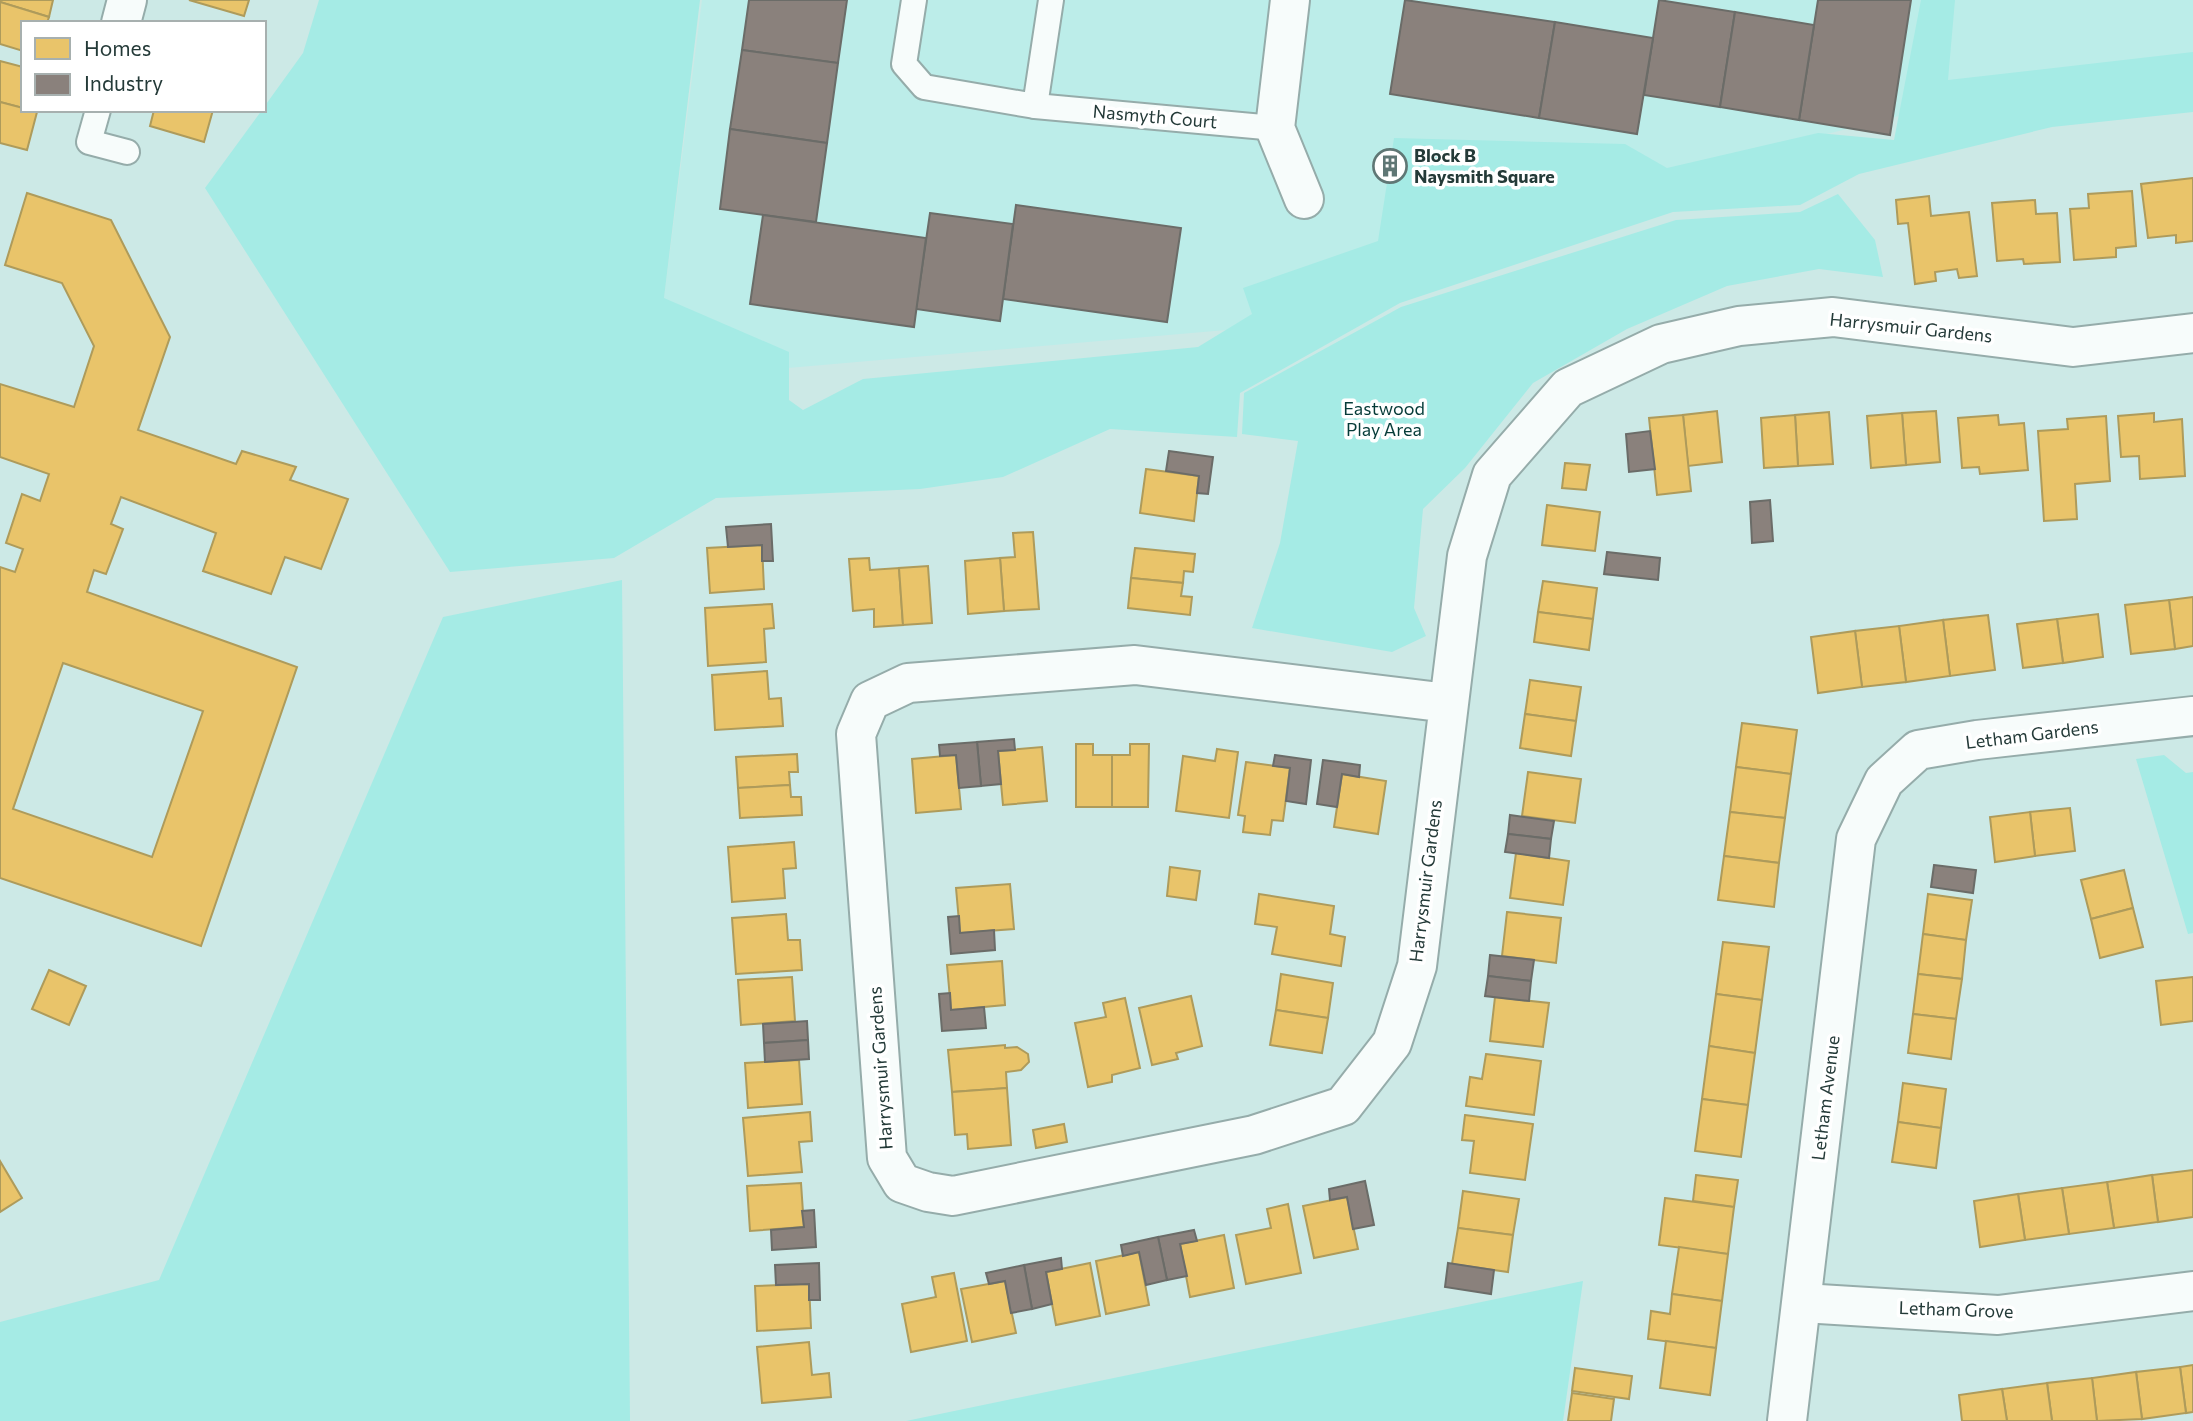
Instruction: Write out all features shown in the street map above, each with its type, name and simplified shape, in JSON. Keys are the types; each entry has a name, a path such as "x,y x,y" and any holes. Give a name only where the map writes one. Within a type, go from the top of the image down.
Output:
{"street":[{"path":"122,21 127,0"},
{"path":"1290,0 1275,128 1304,199"},
{"name":"Harrysmuir Gardens","path":"1448,703 1135,665 908,683 870,701 856,734 887,1158 902,1183 928,1192 953,1196 1254,1135 1343,1106 1392,1043 1416,966 1467,556 1492,475 1568,388 1661,344 1739,326 1833,317 2073,346 2193,333"},
{"name":"Letham Gardens","path":"1884,781 1918,750 1977,740 2193,716"},
{"name":"Letham Avenue","path":"1787,1421 1856,839 1884,781"},
{"name":"Letham Grove","path":"1803,1303 1997,1315 2193,1291"}],"lane":[{"name":"Nasmyth Court","path":"914,0 904,64 924,87 1035,106 1275,128"},
{"path":"1035,106 1051,0"},
{"path":"97,112 89,142 127,152"}],"shaded area":[{"path":"702,0 2193,0 2193,70 1955,102 1440,231 1283,325 648,380 664,298"}],"green space":[{"path":"319,0 700,0 664,298 789,352 789,400 803,410 863,379 1198,347 1252,314 1243,288 1378,241 1394,138 1625,144 1667,168 1818,133 1894,140 1921,0 1955,0 1948,80 2193,52 2193,112 2052,127 1859,174 1800,205 1673,212 1400,303 1240,393 1237,437 1110,429 1003,477 920,489 716,498 614,558 450,572 205,188 261,112 266,112 266,104 303,53"},
{"name":"Eastwood Play Area","path":"1838,194 1875,240 1883,277 1819,269 1727,286 1627,329 1533,383 1465,468 1423,509 1414,608 1426,636 1392,652 1252,628 1280,543 1298,441 1242,434 1244,393 1401,307 1676,220 1800,212"},
{"path":"622,580 630,1421 0,1421 0,1322 159,1280 443,617"},
{"path":"2164,755 2186,773 2193,772 2193,933 2188,934 2136,759"},
{"path":"1583,1281 1563,1421 906,1421"}],"building: Homes":[{"path":"0,0 53,0 49,17"},
{"path":"189,0 249,0 244,16"},
{"path":"0,2 49,17 48,21 21,21 21,50 0,44"},
{"path":"0,61 21,66 21,107 0,102"},
{"path":"0,102 21,107 21,112 37,112 27,150 0,143"},
{"path":"154,112 212,112 204,142 150,126"},
{"path":"2193,178 2193,241 2176,243 2176,235 2148,238 2141,184"},
{"path":"2132,191 2136,246 2116,248 2116,257 2074,260 2070,209 2089,208 2088,194"},
{"path":"27,193 111,220 170,337 138,430 236,464 242,451 296,467 290,480 348,499 321,569 285,557 271,594 203,571 216,533 121,497 111,524 123,529 106,574 94,570 87,592 297,667 201,946 0,878 0,567 15,572 23,549 6,543 22,494 40,501 49,474 0,457 0,384 74,407 94,346 62,283 5,265","holes":["63,663 203,711 152,857 13,809"]},
{"path":"1929,196 1931,216 1969,212 1977,276 1959,278 1957,269 1935,272 1936,281 1915,284 1908,223 1898,224 1896,200"},
{"path":"2035,200 2036,214 2057,213 2060,262 2024,264 2023,259 1997,261 1992,203"},
{"path":"1717,411 1722,462 1688,466 1683,415"},
{"path":"1936,411 1940,462 1906,465 1902,413"},
{"path":"1829,412 1833,464 1798,466 1795,415"},
{"path":"1902,413 1906,465 1871,468 1867,416"},
{"path":"2154,413 2154,422 2182,419 2185,476 2140,479 2139,456 2121,457 2118,416"},
{"path":"1683,415 1691,491 1657,495 1649,418"},
{"path":"1795,415 1798,466 1764,468 1761,418"},
{"path":"1998,415 1999,425 2024,423 2028,470 1980,474 1979,467 1962,468 1958,418"},
{"path":"2106,416 2110,481 2075,484 2077,519 2044,521 2038,431 2068,429 2067,419"},
{"path":"1565,463 1590,465 1586,490 1562,488"},
{"path":"1146,469 1199,476 1194,521 1140,513"},
{"path":"1547,505 1600,512 1595,551 1542,545"},
{"path":"1033,532 1039,609 1004,611 1000,558 1015,557 1013,533"},
{"path":"762,545 764,589 710,593 707,548"},
{"path":"1135,548 1195,554 1193,572 1184,571 1183,583 1131,578"},
{"path":"869,558 870,570 899,568 903,625 874,627 874,609 853,611 849,559"},
{"path":"1000,558 1004,611 968,614 965,561"},
{"path":"928,566 932,623 903,625 899,568"},
{"path":"1131,578 1183,583 1181,596 1192,597 1190,615 1128,608"},
{"path":"1543,581 1597,588 1593,619 1538,612"},
{"path":"2193,597 2193,646 2175,649 2169,600"},
{"path":"2169,600 2175,649 2131,654 2125,605"},
{"path":"772,604 774,628 764,629 766,662 708,666 705,608"},
{"path":"1538,612 1593,619 1589,650 1534,642"},
{"path":"2098,614 2103,657 2063,663 2057,619"},
{"path":"1988,615 1995,670 1950,676 1943,620"},
{"path":"2057,619 2063,663 2023,668 2017,624"},
{"path":"1943,620 1950,676 1906,682 1899,626"},
{"path":"1899,626 1906,682 1862,687 1855,631"},
{"path":"1855,631 1862,687 1818,693 1811,637"},
{"path":"767,671 769,699 781,698 783,726 715,730 712,675"},
{"path":"1530,680 1581,687 1576,721 1525,714"},
{"path":"1525,714 1576,721 1571,756 1520,748"},
{"path":"1742,723 1797,730 1791,774 1736,767"},
{"path":"1076,744 1093,744 1093,755 1112,755 1112,807 1076,807"},
{"path":"1130,744 1149,744 1148,807 1112,807 1112,755 1130,755"},
{"path":"1042,747 1047,801 1003,805 998,751"},
{"path":"1217,749 1238,752 1229,818 1176,811 1183,756 1215,761"},
{"path":"797,754 798,772 789,772 790,785 738,788 736,757"},
{"path":"956,755 961,809 916,813 912,759"},
{"path":"1246,762 1290,768 1283,821 1272,820 1270,835 1243,832 1245,816 1238,815"},
{"path":"1736,767 1791,774 1785,818 1730,812"},
{"path":"1528,772 1581,779 1575,823 1522,816"},
{"path":"1342,774 1386,781 1378,834 1334,827"},
{"path":"790,785 791,797 801,797 802,815 740,818 738,788"},
{"path":"2070,808 2075,851 2035,856 2030,812"},
{"path":"1730,812 1785,818 1779,863 1724,856"},
{"path":"2030,812 2035,856 1995,862 1990,817"},
{"path":"794,842 796,868 783,869 785,898 732,902 728,847"},
{"path":"1516,853 1569,861 1563,905 1510,898"},
{"path":"1724,856 1779,863 1774,907 1718,900"},
{"path":"1170,867 1200,871 1196,900 1167,896"},
{"path":"2124,870 2133,908 2091,919 2081,880"},
{"path":"1010,884 1014,929 960,933 956,888"},
{"path":"1259,894 1334,906 1330,934 1345,937 1341,966 1272,954 1277,927 1255,924"},
{"path":"1928,894 1972,900 1966,940 1923,934"},
{"path":"2133,908 2143,947 2100,958 2091,919"},
{"path":"1507,912 1561,918 1556,963 1502,956"},
{"path":"786,914 788,940 800,940 802,970 736,974 732,918"},
{"path":"1923,934 1966,940 1962,979 1918,974"},
{"path":"1723,942 1769,947 1762,1000 1716,994"},
{"path":"1002,961 1005,1005 951,1010 947,965"},
{"path":"49,970 86,986 69,1025 32,1009"},
{"path":"1281,974 1333,983 1328,1018 1276,1010"},
{"path":"1918,974 1962,979 1956,1019 1913,1014"},
{"path":"792,977 795,1021 741,1025 738,980"},
{"path":"2193,977 2193,1021 2161,1025 2156,981"},
{"path":"1716,994 1762,1000 1755,1053 1709,1046"},
{"path":"1191,996 1202,1046 1176,1053 1178,1059 1152,1065 1139,1008"},
{"path":"1495,997 1549,1003 1543,1047 1490,1041"},
{"path":"1125,998 1140,1068 1112,1075 1112,1082 1088,1087 1075,1023 1106,1017 1103,1003"},
{"path":"1276,1010 1328,1018 1322,1053 1270,1045"},
{"path":"1913,1014 1956,1019 1951,1059 1908,1053"},
{"path":"1005,1045 1005,1048 1017,1047 1028,1054 1029,1062 1021,1070 1006,1072 1007,1088 952,1092 948,1050"},
{"path":"1709,1046 1755,1053 1748,1105 1702,1099"},
{"path":"1486,1054 1541,1061 1534,1115 1466,1106 1470,1077 1482,1079"},
{"path":"799,1060 802,1104 748,1108 745,1063"},
{"path":"1903,1083 1946,1089 1941,1128 1898,1122"},
{"path":"1007,1088 1011,1145 968,1149 967,1134 955,1135 952,1092"},
{"path":"1702,1099 1748,1105 1741,1157 1695,1151"},
{"path":"810,1112 812,1141 799,1142 802,1172 748,1176 743,1118"},
{"path":"1465,1115 1533,1124 1525,1180 1470,1173 1474,1141 1462,1140"},
{"path":"1898,1122 1941,1128 1936,1168 1892,1162"},
{"path":"1064,1124 1067,1142 1036,1148 1033,1130"},
{"path":"0,1161 22,1198 0,1212"},
{"path":"2193,1170 2193,1217 2158,1222 2152,1175"},
{"path":"1696,1175 1738,1180 1734,1207 1693,1201"},
{"path":"2152,1175 2158,1222 2114,1228 2107,1182"},
{"path":"2107,1182 2114,1228 2069,1234 2062,1188"},
{"path":"801,1183 804,1227 750,1231 747,1186"},
{"path":"2062,1188 2069,1234 2025,1240 2018,1194"},
{"path":"1463,1191 1519,1199 1513,1235 1458,1228"},
{"path":"2018,1194 2025,1240 1980,1247 1974,1201"},
{"path":"1347,1197 1358,1249 1314,1258 1303,1206"},
{"path":"1665,1198 1734,1207 1728,1254 1659,1245"},
{"path":"1288,1204 1301,1273 1246,1284 1236,1235 1271,1228 1267,1209"},
{"path":"1458,1228 1513,1235 1508,1272 1452,1264"},
{"path":"1224,1235 1234,1288 1190,1297 1180,1244"},
{"path":"1679,1247 1728,1254 1722,1301 1672,1294"},
{"path":"1139,1252 1149,1305 1106,1314 1096,1261"},
{"path":"1090,1263 1100,1316 1056,1325 1046,1272"},
{"path":"954,1273 967,1341 911,1352 902,1304 936,1297 932,1277"},
{"path":"1005,1281 1016,1333 972,1342 961,1289"},
{"path":"809,1284 811,1328 757,1331 755,1286"},
{"path":"1672,1294 1722,1301 1716,1348 1648,1339 1651,1311 1670,1314"},
{"path":"1666,1341 1716,1348 1710,1395 1660,1388"},
{"path":"809,1342 812,1375 829,1373 831,1397 762,1403 757,1347"},
{"path":"2193,1365 2193,1412 2186,1413 2180,1367"},
{"path":"2180,1367 2186,1413 2142,1419 2136,1372"},
{"path":"1575,1368 1632,1376 1629,1399 1572,1391"},
{"path":"2136,1372 2142,1419 2097,1421 2092,1378"},
{"path":"2092,1378 2097,1421 2052,1421 2047,1383"},
{"path":"2047,1383 2052,1421 2007,1421 2002,1389"},
{"path":"2002,1389 2007,1421 1962,1421 1959,1395"},
{"path":"1572,1393 1614,1399 1611,1421 1568,1421"}],"building: Industry":[{"path":"749,0 847,0 838,63 742,50"},
{"path":"1405,0 1555,22 1539,118 1390,94"},
{"path":"1659,0 1735,12 1720,107 1644,95"},
{"path":"1818,0 1911,0 1890,135 1799,120"},
{"path":"1735,12 1814,25 1799,120 1720,107"},
{"path":"1555,22 1653,38 1637,134 1539,118"},
{"path":"742,50 838,63 827,143 730,129"},
{"path":"730,129 827,143 816,222 720,209"},
{"name":"Block B Naysmith Square","path":"1383,156 1400,159 1398,177 1380,174"},
{"path":"1016,205 1181,228 1167,322 1003,299"},
{"path":"930,213 1013,224 1000,321 916,309"},
{"path":"763,215 926,238 914,327 750,304"},
{"path":"1650,431 1655,469 1629,472 1626,434"},
{"path":"1169,451 1213,457 1208,494 1197,493 1199,476 1166,471"},
{"path":"1770,500 1773,541 1752,543 1750,502"},
{"path":"771,524 773,561 762,561 762,545 728,547 726,527"},
{"path":"1607,552 1660,558 1658,580 1604,574"},
{"path":"1014,739 1015,750 998,751 1001,784 981,786 977,742"},
{"path":"977,742 981,786 959,788 956,755 940,756 939,745"},
{"path":"1275,755 1311,760 1306,804 1286,801 1290,768 1273,766"},
{"path":"1323,760 1360,765 1359,777 1342,774 1337,807 1317,804"},
{"path":"1510,815 1554,821 1551,839 1508,834"},
{"path":"1508,834 1551,839 1549,858 1505,852"},
{"path":"1934,865 1976,870 1973,893 1931,887"},
{"path":"959,916 960,933 994,930 995,950 951,954 948,917"},
{"path":"1490,955 1534,960 1531,981 1488,976"},
{"path":"1488,976 1531,981 1529,1001 1485,996"},
{"path":"950,993 951,1010 984,1007 986,1028 942,1031 939,994"},
{"path":"807,1021 808,1040 764,1043 763,1024"},
{"path":"808,1040 809,1059 765,1062 764,1043"},
{"path":"1365,1181 1374,1225 1353,1229 1347,1197 1330,1200 1329,1189"},
{"path":"814,1210 816,1247 772,1250 771,1230 804,1227 802,1211"},
{"path":"1194,1230 1197,1241 1180,1244 1187,1276 1167,1280 1158,1237"},
{"path":"1158,1237 1167,1280 1146,1285 1139,1252 1123,1256 1121,1245"},
{"path":"1061,1258 1062,1269 1046,1272 1052,1304 1032,1309 1024,1265"},
{"path":"819,1263 820,1300 809,1300 809,1284 776,1285 775,1265"},
{"path":"1448,1263 1494,1270 1491,1294 1445,1287"},
{"path":"1024,1265 1032,1309 1011,1313 1005,1281 989,1284 986,1273"}],"place":[{"name":"Block B Naysmith Square","path":"1390,166"}]}
